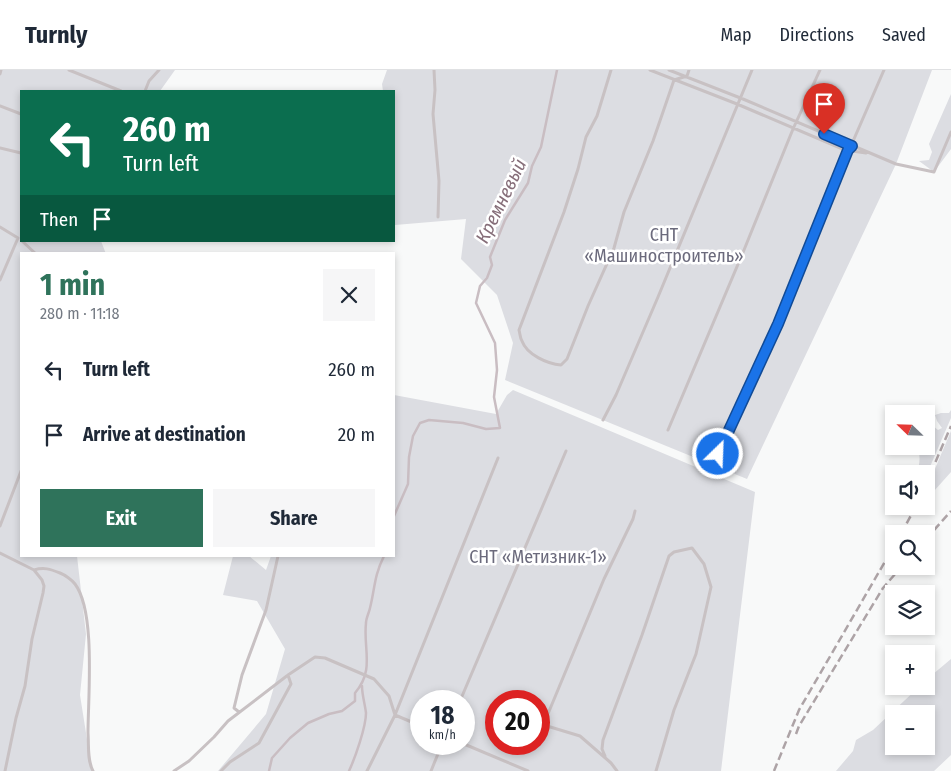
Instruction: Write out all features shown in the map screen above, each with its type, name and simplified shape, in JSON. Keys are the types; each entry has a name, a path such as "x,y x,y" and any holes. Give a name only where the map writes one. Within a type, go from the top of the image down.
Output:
{"lane":[{"path":"0,74 2,70"},
{"path":"69,70 119,90"},
{"path":"145,90 149,82 159,70"},
{"path":"434,70 433,114 439,181 438,217"},
{"path":"611,70 598,116 586,137 578,170 564,212 519,330 522,343 535,356 552,364 562,365 571,351 588,306 614,248 624,212 653,141 674,80"},
{"path":"650,70 848,150 872,154"},
{"path":"669,70 896,164 934,172 951,132"},
{"path":"674,80 686,76 689,70"},
{"path":"603,420 616,395 658,297 752,70"},
{"path":"668,430 793,129 820,70"},
{"path":"718,454 778,324 848,150 852,146 884,70"},
{"path":"0,106 20,114"},
{"path":"0,148 20,153"},
{"path":"0,227 20,239"},
{"path":"0,280 20,242"},
{"path":"23,242 34,252"},
{"path":"465,690 566,451"},
{"path":"366,771 395,714 498,458"},
{"path":"0,526 20,474"},
{"path":"617,771 605,756 580,736 546,726 545,721 604,579 633,519 634,511"},
{"path":"605,756 602,749 603,740 642,635 668,556 674,552 692,548 704,564 711,587 696,654 674,710 656,771"},
{"path":"0,553 34,570 44,586 32,639 25,686 5,771"},
{"path":"239,712 234,708 242,674 266,610 278,557"},
{"path":"34,570 43,568 64,574 75,584 86,610 88,632 88,742 90,766 93,771"},
{"path":"174,771 189,761 239,712 315,657 325,658 374,679 389,696 395,714 410,721"},
{"path":"221,771 230,762 259,743 291,684 288,675"},
{"path":"475,749 525,771"},
{"path":"431,771 438,755"}],"green space":[{"path":"0,70 175,70 161,90 20,90 20,242 101,242 105,252 20,252 20,557 77,557 86,634 80,695 92,771 0,771"},
{"name":"СНТ «Машиностроитель»","path":"387,70 932,70 896,164 747,479 505,380 513,343 497,295 461,259 466,219 395,225 395,90 383,90 382,84"},
{"path":"951,94 951,149 934,172 919,161 929,160 932,152 929,144"},
{"name":"СНТ «Метизник-1»","path":"513,390 755,492 721,771 218,771 266,714 285,649 257,601 223,595 233,557 250,557 266,570 271,557 395,557 395,395 496,414 507,395"},
{"path":"951,410 951,418 931,465 919,465 919,455 935,455 935,428 938,430 942,428 935,415 949,413"},
{"path":"951,431 951,472 935,490 935,469"},
{"path":"951,659 951,755 934,771 836,771 853,751 856,740 873,730 885,719 885,755 935,755 935,705 900,705 910,695 935,695 935,672"}],"waterway":[{"name":"Кремневый","path":"395,514 408,484 409,457 413,436 420,423 429,420 463,423 486,429 500,428 494,397 497,370 495,343 476,303 480,286 487,278 492,265 490,257 505,220 528,183 532,166 541,147 557,70"},
{"name":"Кремневый","path":"269,771 272,758 290,738 308,723 342,711 355,701 355,693 365,676 367,659 366,619 376,576 384,557"},
{"path":"349,771 366,719 362,686"}],"railway":[{"path":"934,465 951,426"},
{"path":"935,529 951,511"},
{"path":"906,525 911,515"},
{"path":"774,771 799,710 885,562"},
{"path":"796,734 799,726 883,588 894,575"}],"route":[{"path":"718,454 778,324 824,208 840,174 848,150 852,146 824,134"}]}
